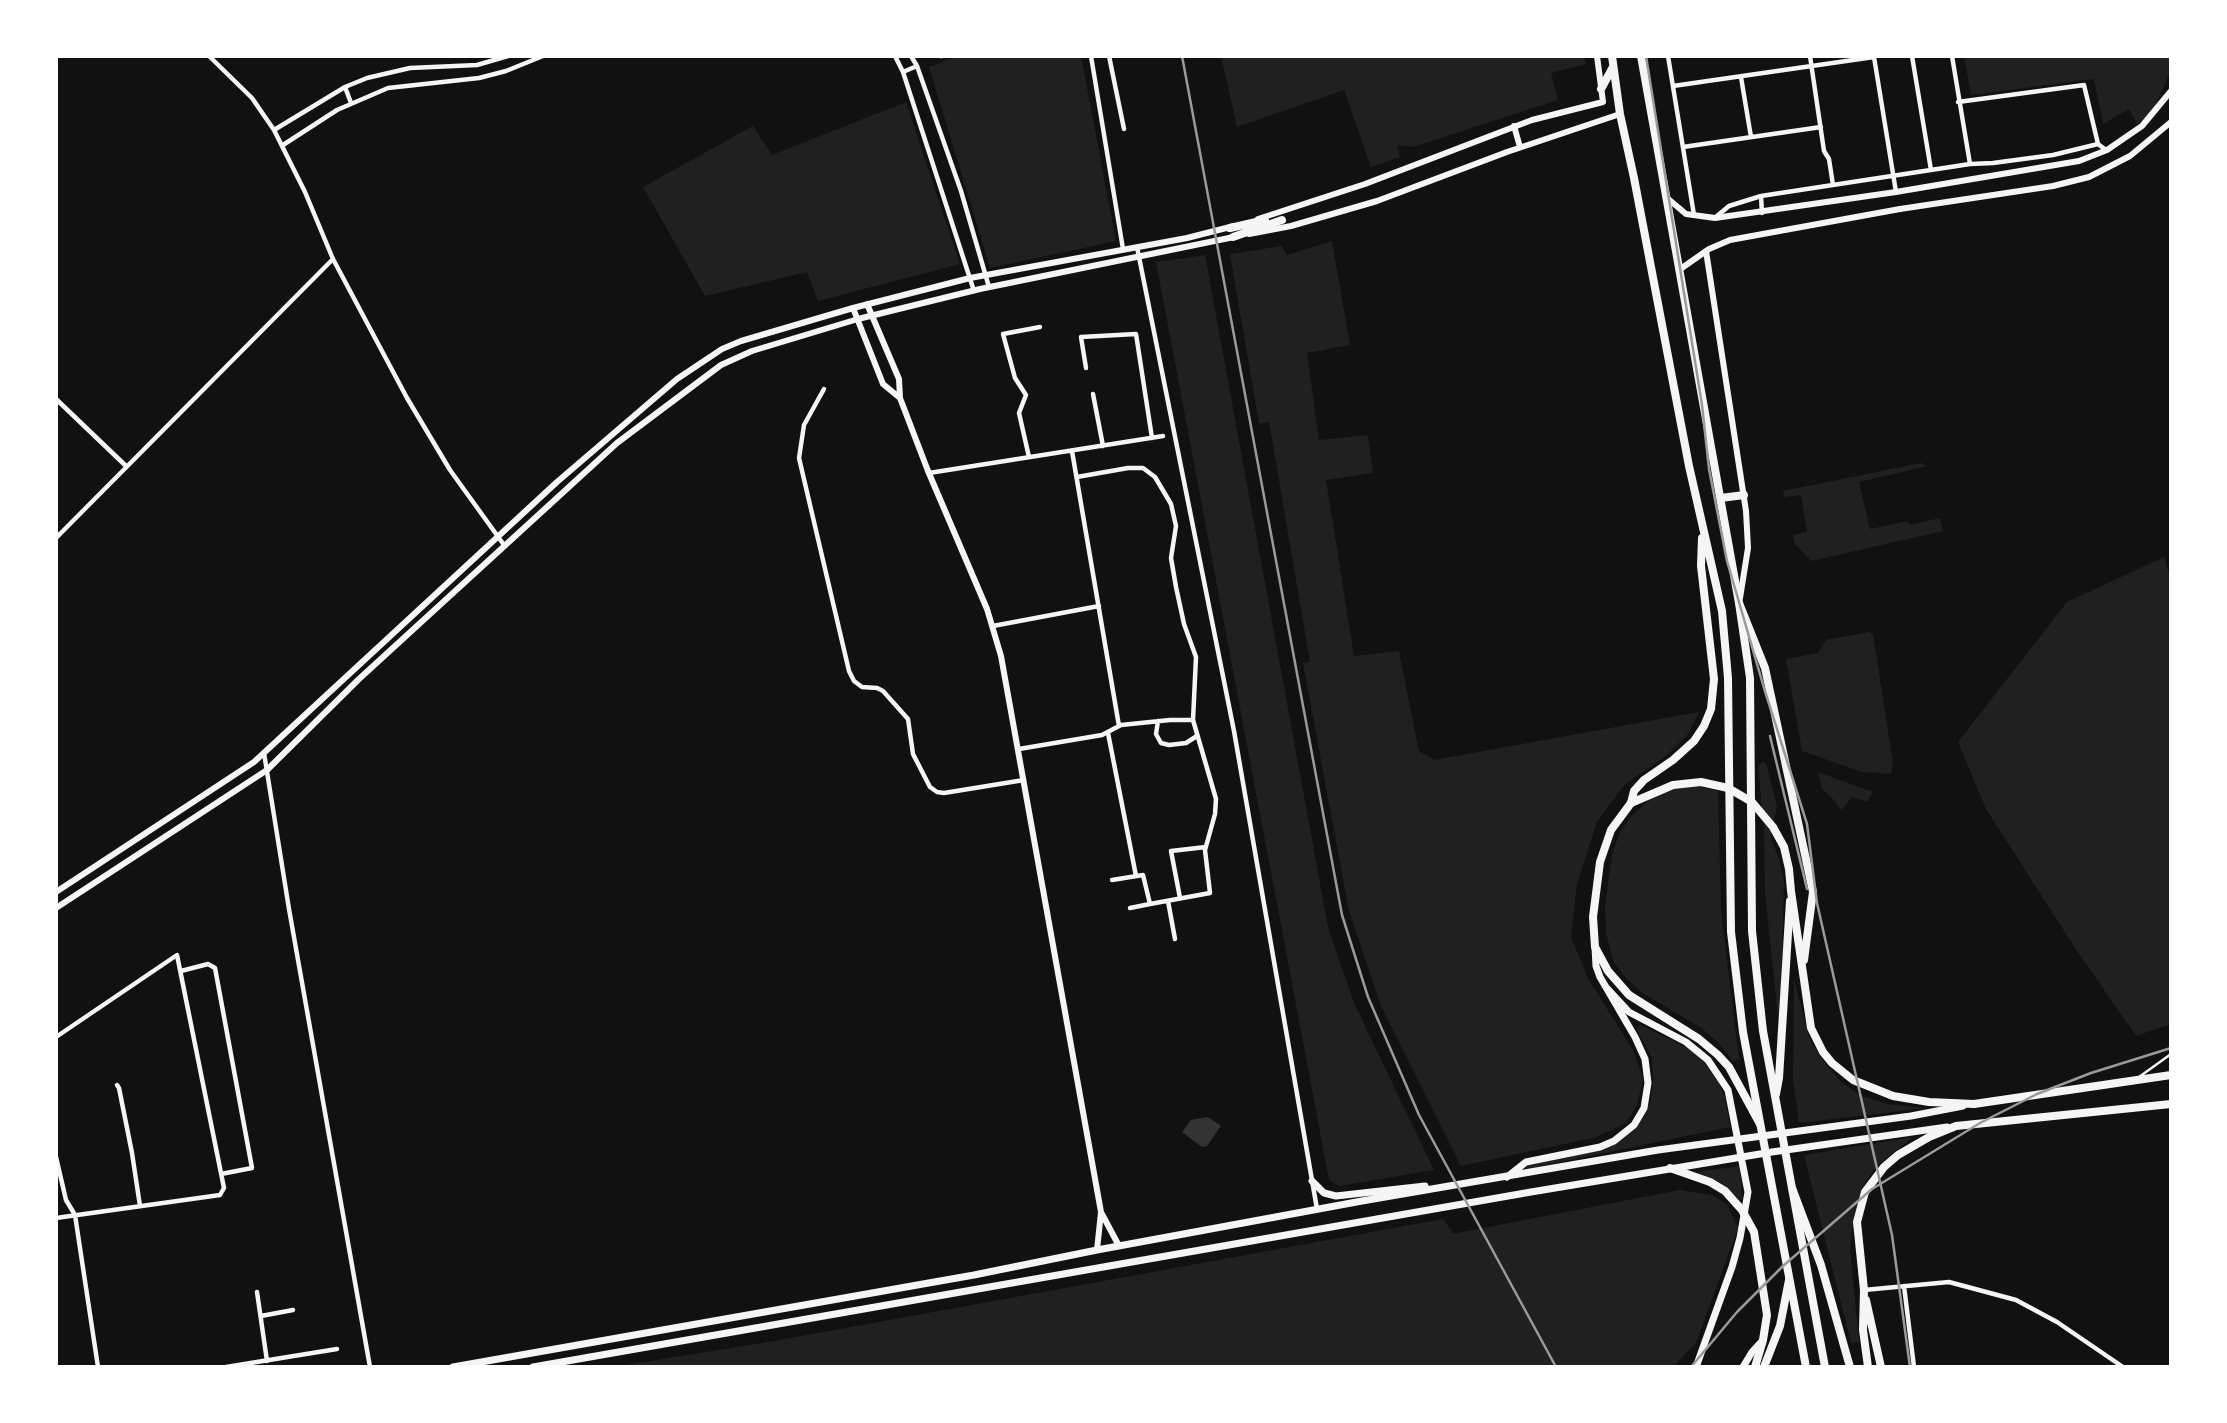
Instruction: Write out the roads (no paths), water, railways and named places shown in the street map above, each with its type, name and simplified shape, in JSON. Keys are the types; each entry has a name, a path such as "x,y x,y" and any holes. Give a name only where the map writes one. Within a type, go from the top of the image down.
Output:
{"main road":[{"path":"1612,56 1620,114 1689,466 1722,611 1728,678 1731,932 1743,1032 1806,1367"},
{"path":"1641,56 1721,498 1750,678 1752,931 1763,1031 1825,1367"},
{"path":"1601,89 1614,66"},
{"path":"1230,228 1281,218 1233,237"},
{"path":"1721,498 1744,495"},
{"path":"1507,1177 1526,1161 1610,1143 1631,1129 1642,1112 1648,1088 1645,1059 1596,966 1593,917 1602,854 1615,823 1631,803 1634,791 1644,780 1673,761 1693,741 1704,726 1712,704 1714,679 1701,566 1703,528"},
{"path":"1739,603 1765,668 1813,892 1803,970"},
{"path":"1631,803 1668,787 1694,782 1722,786 1747,798 1768,819 1787,858 1811,1028 1823,1052 1842,1072 1866,1087 1893,1096 1928,1102 1974,1104"},
{"path":"1775,1100 1779,1078 1791,891"},
{"path":"1595,947 1608,971 1629,995 1692,1034 1718,1055 1729,1067 1760,1124"},
{"path":"1605,986 1629,1013 1686,1042 1708,1060 1728,1090 1748,1192 1732,1267 1696,1367"},
{"path":"453,1367 974,1275 1420,1191 1603,1160 2171,1075"},
{"path":"533,1367 1670,1168 1908,1132 2171,1104"},
{"path":"1868,1367 1863,1330 1864,1290 1857,1222 1865,1192 1884,1167 1898,1155 1929,1137 1956,1126"},
{"path":"1670,1168 1710,1182 1725,1191 1742,1209 1756,1237 1767,1307 1763,1340 1755,1367"},
{"path":"1312,1181 1324,1193 1336,1196 1425,1186 1440,1188"},
{"path":"1792,1188 1821,1265 1850,1367"},
{"path":"1764,1367 1780,1326 1789,1280"},
{"path":"1864,1290 1881,1367"},
{"path":"1743,1367 1763,1340"}],"street":[{"path":"209,56 252,98 274,130 333,259 407,398 450,470 504,545"},
{"path":"274,130 345,87 386,72 410,68 477,65 508,56"},
{"path":"282,145 351,103 388,88 479,78 506,71 543,56"},
{"path":"895,56 903,72 974,290"},
{"path":"911,56 917,66 961,191 989,287"},
{"path":"1091,56 1123,249"},
{"path":"1109,56 1124,130"},
{"path":"56,892 264,753 557,482 698,363 741,341 867,304 970,278 1230,228 1365,184 1514,126 1603,102 1597,56"},
{"path":"1668,56 1694,215"},
{"path":"1810,56 1833,185"},
{"path":"1912,56 1931,170"},
{"path":"1952,56 1970,164"},
{"path":"1673,86 1874,57 1896,192"},
{"path":"903,72 917,66"},
{"path":"1741,77 1751,137"},
{"path":"1958,102 2084,85 2098,144 2107,150"},
{"path":"345,87 351,103"},
{"path":"1667,198 1686,214 1715,218 1762,213 2079,161 2107,150 2142,126 2168,98 2171,91"},
{"path":"56,908 267,770 359,680 617,443 722,365 752,351 858,319 974,290 1291,226 1377,201 1520,147 1620,114"},
{"path":"1679,270 1706,251 1730,240 1900,209 2053,186 2089,177 2130,156 2171,122"},
{"path":"1514,126 1520,147"},
{"path":"1683,148 1821,127"},
{"path":"1715,218 1729,206 1761,196 1970,164 2053,156 2098,144"},
{"path":"1761,196 1762,213"},
{"path":"1137,247 1234,731 1317,1209"},
{"path":"1706,251 1744,495 1748,548 1739,603"},
{"path":"56,537 333,259"},
{"path":"867,304 899,379 900,398 929,473 993,626 1024,780 1101,1212 1097,1250"},
{"path":"853,308 883,384 900,398"},
{"path":"1029,457 1019,413 1026,395 1015,379 1003,334 1040,327"},
{"path":"1086,368 1081,337 1136,334 1152,438"},
{"path":"824,389 804,425 799,458 849,671 854,681 862,687 883,691 908,719 913,754 930,787 937,792 1024,780"},
{"path":"1093,394 1103,446"},
{"path":"56,399 126,466"},
{"path":"929,473 1163,436"},
{"path":"1072,451 1119,726"},
{"path":"1077,477 1143,468 1155,477 1171,504 1176,526 1171,558 1184,624 1196,657 1193,720 1216,799 1206,847 1210,893 1130,908"},
{"path":"993,626 1098,606"},
{"path":"1018,749 1108,733 1119,726 1193,720"},
{"path":"1158,721 1156,734 1161,743 1169,746 1186,743 1197,736"},
{"path":"1108,733 1136,876"},
{"path":"264,753 370,1367"},
{"path":"1180,898 1171,851 1206,847"},
{"path":"1112,880 1143,875 1150,904"},
{"path":"1168,901 1175,939"},
{"path":"56,1037 177,955 225,1188 220,1195 56,1218"},
{"path":"180,971 208,964 215,968 252,1168 221,1174"},
{"path":"117,1085 140,1206"},
{"path":"56,1157 66,1200 75,1215 98,1367"},
{"path":"1101,1212 1119,1246"},
{"path":"1864,1290 1949,1282 2016,1300 2057,1322 2123,1367"},
{"path":"1904,1286 1914,1367"},
{"path":"257,1292 267,1361"},
{"path":"261,1316 293,1310"},
{"path":"226,1367 337,1349"}],"lane":[{"path":"2136,1079 2171,1054"}],"railway":[{"path":"1182,56 1342,915 1368,997 1419,1115 1556,1367"},
{"path":"1646,56 1702,405 1709,469 1727,561 1807,824 1817,903 1892,1235 1910,1367"},
{"path":"1770,736 1807,889"},
{"path":"1691,1367 1737,1312 1783,1266 1872,1189 1980,1123 2037,1094 2091,1073 2171,1048"}]}
